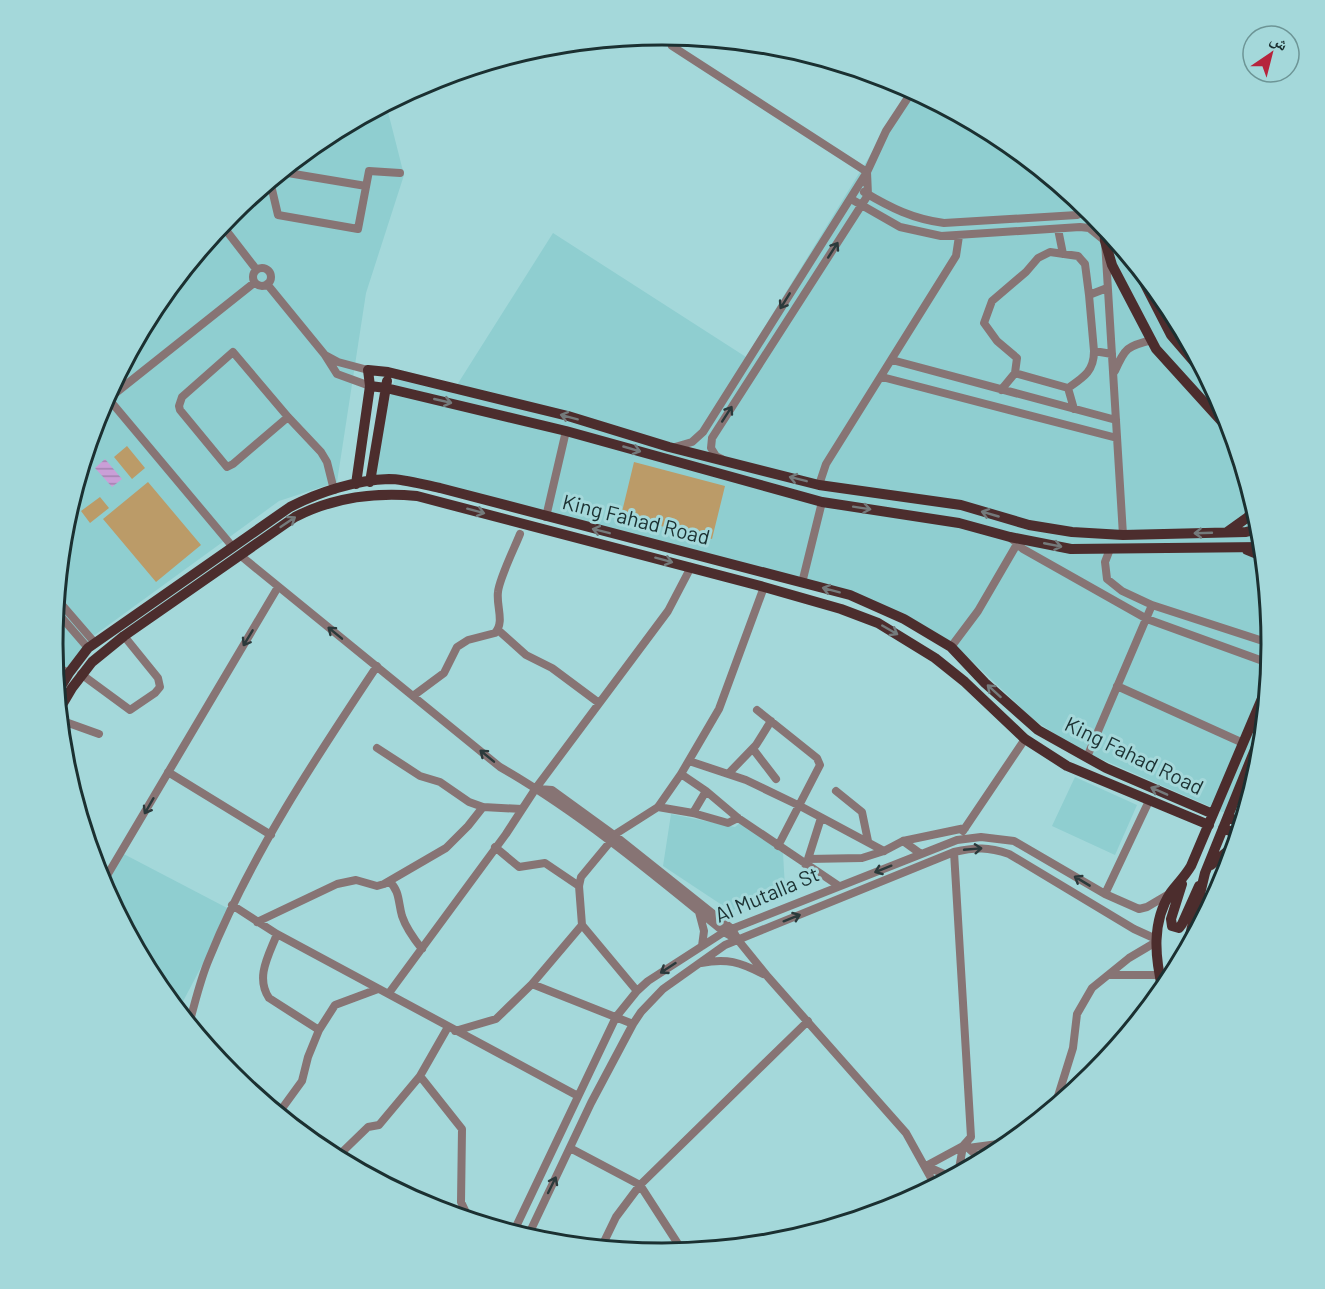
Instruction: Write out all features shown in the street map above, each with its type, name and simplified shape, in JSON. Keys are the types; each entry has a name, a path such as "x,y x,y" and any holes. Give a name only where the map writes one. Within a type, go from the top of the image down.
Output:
{"main road":[{"path":"1105,241 1112,265 1156,349 1216,415"},
{"path":"1153,301 1171,335 1186,352"},
{"path":"356,484 370,386 368,370 388,372 568,416 669,447 819,485 961,505 1029,525 1072,532 1123,535 1251,531"},
{"path":"370,482 388,372"},
{"path":"370,386 566,430 822,502 959,524 1014,540 1071,549 1254,547"},
{"name":"King Fahad Road","path":"64,681 91,646 290,507 311,496 356,484 390,479 440,488 850,595 904,619 951,647 985,683 1038,730 1106,768 1188,810 1211,819"},
{"name":"King Fahad Road","path":"66,699 81,674 92,662 124,636 295,517 315,506 343,499 388,493 417,496 691,567 841,609 878,623 943,664 1025,739 1067,766 1149,801 1188,810"},
{"path":"1227,532 1248,517"},
{"path":"637,553 640,540"},
{"path":"1238,547 1255,553"},
{"path":"1247,774 1182,924 1176,928 1172,926 1171,919 1185,877 1259,705"},
{"path":"1228,816 1234,825"},
{"path":"1223,828 1232,830"},
{"path":"1196,917 1204,875 1225,851"},
{"name":"Al Mutalla St","path":"1160,979 1156,940 1162,910 1171,892 1185,877"}],"street":[{"path":"672,46 867,172"},
{"path":"669,447 679,447 692,442 703,432 867,172 886,131 908,98"},
{"path":"272,190 278,215 358,229 369,171 400,173"},
{"path":"725,461 713,452 712,438 862,206 868,195 867,172"},
{"path":"292,174 366,186"},
{"path":"857,188 905,215 924,221 944,223 1079,214"},
{"path":"850,199 900,227 922,233 959,236 1089,228 1105,241 1123,535"},
{"path":"1058,229 1063,254"},
{"path":"228,233 256,269"},
{"path":"819,485 826,464 956,256 959,236"},
{"path":"1001,390 1015,373 1017,358 989,331 984,323 992,301 1026,272 1038,258 1050,252 1078,256 1085,264 1089,296 1094,351 1090,371 1083,379 1068,388 1015,373"},
{"path":"261,267 269,271 271,277 267,284 262,286 254,283 252,277 256,269 261,267"},
{"path":"121,388 254,283"},
{"path":"267,284 325,355 337,374 370,386"},
{"path":"1089,296 1107,288"},
{"path":"1113,374 1124,350 1138,343 1152,340"},
{"path":"1094,351 1112,354"},
{"path":"288,417 227,467 179,406 182,397 233,352 321,452 327,462 334,490"},
{"path":"325,355 338,362 368,370"},
{"path":"892,360 1116,420"},
{"path":"882,377 1117,438"},
{"path":"1068,388 1074,410"},
{"path":"112,407 232,546"},
{"path":"546,517 566,430"},
{"path":"802,583 822,502"},
{"path":"413,696 444,673 457,647 468,640 495,633 498,630 500,625 498,592 520,534"},
{"path":"951,647 978,611 1014,540 1023,549 1147,619 1262,661"},
{"path":"1110,549 1105,562 1107,579 1122,591 1152,605 1262,641"},
{"path":"241,556 500,767 536,788 612,839 738,940 906,1133 932,1180"},
{"path":"389,993 536,788 668,611 691,567"},
{"path":"109,873 278,587"},
{"path":"637,991 582,925 579,886 581,877 612,839 658,807 681,774 719,709 764,587"},
{"path":"1087,757 1152,605"},
{"path":"64,609 91,646"},
{"path":"64,619 91,646"},
{"path":"498,630 526,655 552,668 599,703"},
{"path":"81,674 130,710 155,693 160,687 158,678 124,636"},
{"path":"192,1015 208,961 232,905 326,744 377,666"},
{"path":"64,670 69,673"},
{"path":"1117,686 1243,742"},
{"path":"757,710 819,761 820,765 778,846"},
{"path":"729,773 753,749 771,721"},
{"path":"68,723 99,734"},
{"path":"957,840 1025,739"},
{"path":"377,748 420,776 440,782 469,802 483,807 522,809"},
{"path":"753,749 777,779"},
{"path":"689,761 729,773 800,806 884,851"},
{"path":"168,772 271,835"},
{"path":"681,774 706,791 738,818 778,846 806,861 839,886"},
{"path":"693,813 706,791"},
{"path":"836,791 862,812 868,841"},
{"path":"1105,894 1149,801"},
{"path":"257,922 338,884 356,880 377,886 389,881 446,848 483,807"},
{"path":"658,807 693,813 728,823 738,818"},
{"path":"806,861 821,818"},
{"path":"806,861 862,858 884,851 903,841 965,828"},
{"name":"Al Mutalla St","path":"516,1226 616,1017 637,991 728,931 957,840 981,837 1014,841 1105,894 1139,909 1147,907 1171,892"},
{"path":"612,839 699,912 728,931"},
{"path":"903,841 921,854"},
{"path":"495,847 519,867 545,863 579,886"},
{"name":"Al Mutalla St","path":"530,1229 641,1012 663,989 695,964 725,945 954,852 971,848 991,848 1009,854 1156,940"},
{"path":"954,852 971,1137 965,1147 961,1165"},
{"path":"389,881 396,887 403,916 411,935 422,949"},
{"path":"232,905 277,934 578,1096"},
{"path":"699,912 705,938 702,947"},
{"path":"343,1151 368,1127 379,1125 420,1076 451,1029 496,1019 532,984 582,925"},
{"path":"277,934 263,969 265,992 269,998 318,1030"},
{"path":"1059,1095 1073,1048 1077,1014 1092,988 1156,940"},
{"path":"695,964 720,960 736,962 768,976"},
{"path":"1109,975 1159,975"},
{"path":"532,984 633,1024"},
{"path":"283,1108 302,1081 318,1030 335,1005 378,989"},
{"path":"604,1241 616,1217 640,1185 808,1021"},
{"path":"420,1076 462,1129 462,1202 465,1210"},
{"path":"926,1166 965,1147 994,1144"},
{"path":"965,1147 976,1155"},
{"path":"570,1148 640,1185 678,1244"},
{"path":"926,1166 943,1174"}],"shaded area":[{"path":"906,97 962,125 996,146 1058,194 1113,249 1161,311 1200,379 1216,415 1242,489 1257,566 1262,644 1257,723 1242,800 1236,818 1076,748 1034,720 958,648 902,614 460,490 369,478 397,369 457,385 553,233 746,357"},
{"path":"388,112 404,175 366,293 337,482 279,501 92,637 64,683 64,605 68,566 83,489 109,415 143,345 164,311 212,249 267,194 329,146"},
{"path":"127,446 145,468 132,479 114,457"},
{"path":"105,459 122,479 112,487 95,468"},
{"path":"634,462 725,486 712,539 621,516"},
{"path":"148,482 201,545 156,582 103,519"},
{"path":"100,497 109,508 90,523 81,511"},
{"path":"1075,777 1137,805 1115,855 1052,826"},
{"path":"671,814 735,827 740,823 783,853 785,888 731,911 663,866"},
{"path":"118,851 231,910 182,1003 143,944 108,870"}]}
